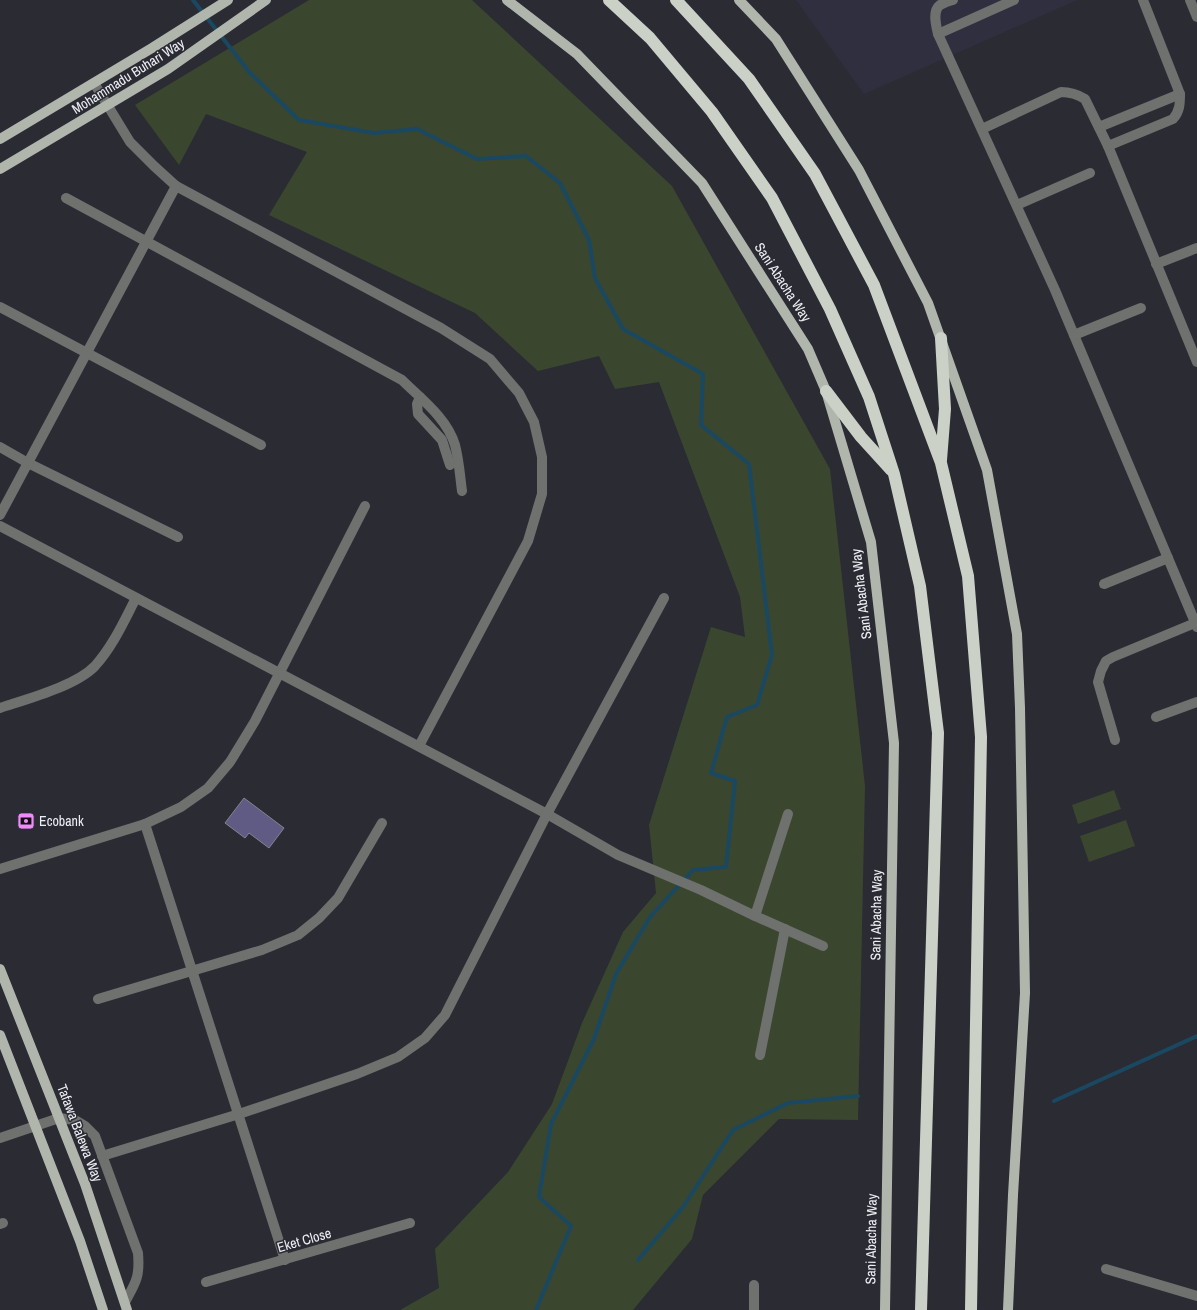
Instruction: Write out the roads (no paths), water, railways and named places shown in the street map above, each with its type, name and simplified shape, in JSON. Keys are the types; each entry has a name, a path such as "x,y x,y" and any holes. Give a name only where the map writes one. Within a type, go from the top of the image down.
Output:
{"highway":[{"name":"Sani Abacha Way","path":"609,0 650,38 712,112 772,198 830,309 869,397 894,474 920,586 938,733 921,1310"},
{"path":"676,0 748,79 814,174 874,285 941,463 968,576 981,737 971,1310"},
{"path":"941,338 945,409 941,463"},
{"path":"826,391 861,437 894,474"},
{"path":"972,1273 980,1310"},
{"path":"912,1310 921,1278"}],"main road":[{"name":"Mohammadu Buhari Way","path":"0,139 152,48 228,0"},
{"name":"Mohammadu Buhari Way","path":"0,169 168,69 266,0"},
{"name":"Sani Abacha Way","path":"507,0 577,54 702,183 808,348 826,391 871,542 894,744 885,1310"},
{"path":"740,0 776,39 859,170 928,303 987,470 1017,634 1020,708 1025,993 1013,1187 1008,1310"},
{"name":"Tafawa Balewa Way","path":"0,969 85,1184 126,1306"},
{"path":"0,1035 80,1241 103,1310"}],"street":[{"path":"953,0 940,5 935,13 935,22 938,34 1074,335 1196,625 1106,661 1098,682 1115,740"},
{"path":"938,34 1014,0"},
{"path":"1108,146 1173,118 1177,114 1179,108 1180,94 1143,0"},
{"path":"1190,0 1197,17"},
{"path":"94,83 130,142 176,186 441,328 490,359 519,393 534,422 542,457 542,494 528,541 419,746"},
{"path":"982,129 1061,92 1070,92 1085,99 1108,146 1197,362"},
{"path":"1099,127 1180,94"},
{"path":"1016,205 1090,173"},
{"path":"0,515 176,186"},
{"path":"66,198 402,380 439,417 451,434 458,455 462,491"},
{"path":"1156,264 1197,248"},
{"path":"0,307 261,445"},
{"path":"1074,335 1141,308"},
{"path":"420,397 417,404 418,414 442,440 450,464"},
{"path":"0,447 28,463 178,537"},
{"path":"0,869 146,824 181,807 208,788 230,762 255,721 365,506"},
{"path":"0,526 419,746 547,814 618,854 823,946"},
{"path":"1104,584 1168,558"},
{"path":"0,708 71,683 94,666 113,641 136,598"},
{"path":"102,1156 239,1114 357,1074 398,1057 425,1038 445,1015 547,814 664,598"},
{"path":"1156,718 1197,702"},
{"path":"755,916 788,814"},
{"path":"98,999 262,950 298,935 319,918 338,898 382,823"},
{"path":"146,824 285,1260"},
{"path":"760,1055 785,929"},
{"path":"0,1138 59,1118 75,1120 85,1126 95,1136 138,1253 138,1278 126,1306"},
{"name":"Eket Close","path":"206,1282 410,1223"},
{"path":"1106,1269 1197,1296"},
{"path":"754,1285 754,1310"}],"waterway":[{"path":"193,0 250,73 299,120 374,133 417,129 477,159 526,156 560,183 589,240 595,278 623,329 703,374 701,425 749,464 772,655 757,705 727,717 711,773 735,781 726,867 693,870 650,917 616,974 594,1039 551,1124 539,1197 571,1226 536,1310"},
{"path":"1054,1101 1197,1036"},
{"path":"638,1260 683,1207 733,1130 788,1103 858,1096"}],"place":[{"name":"Ecobank","path":"26,821"}]}
